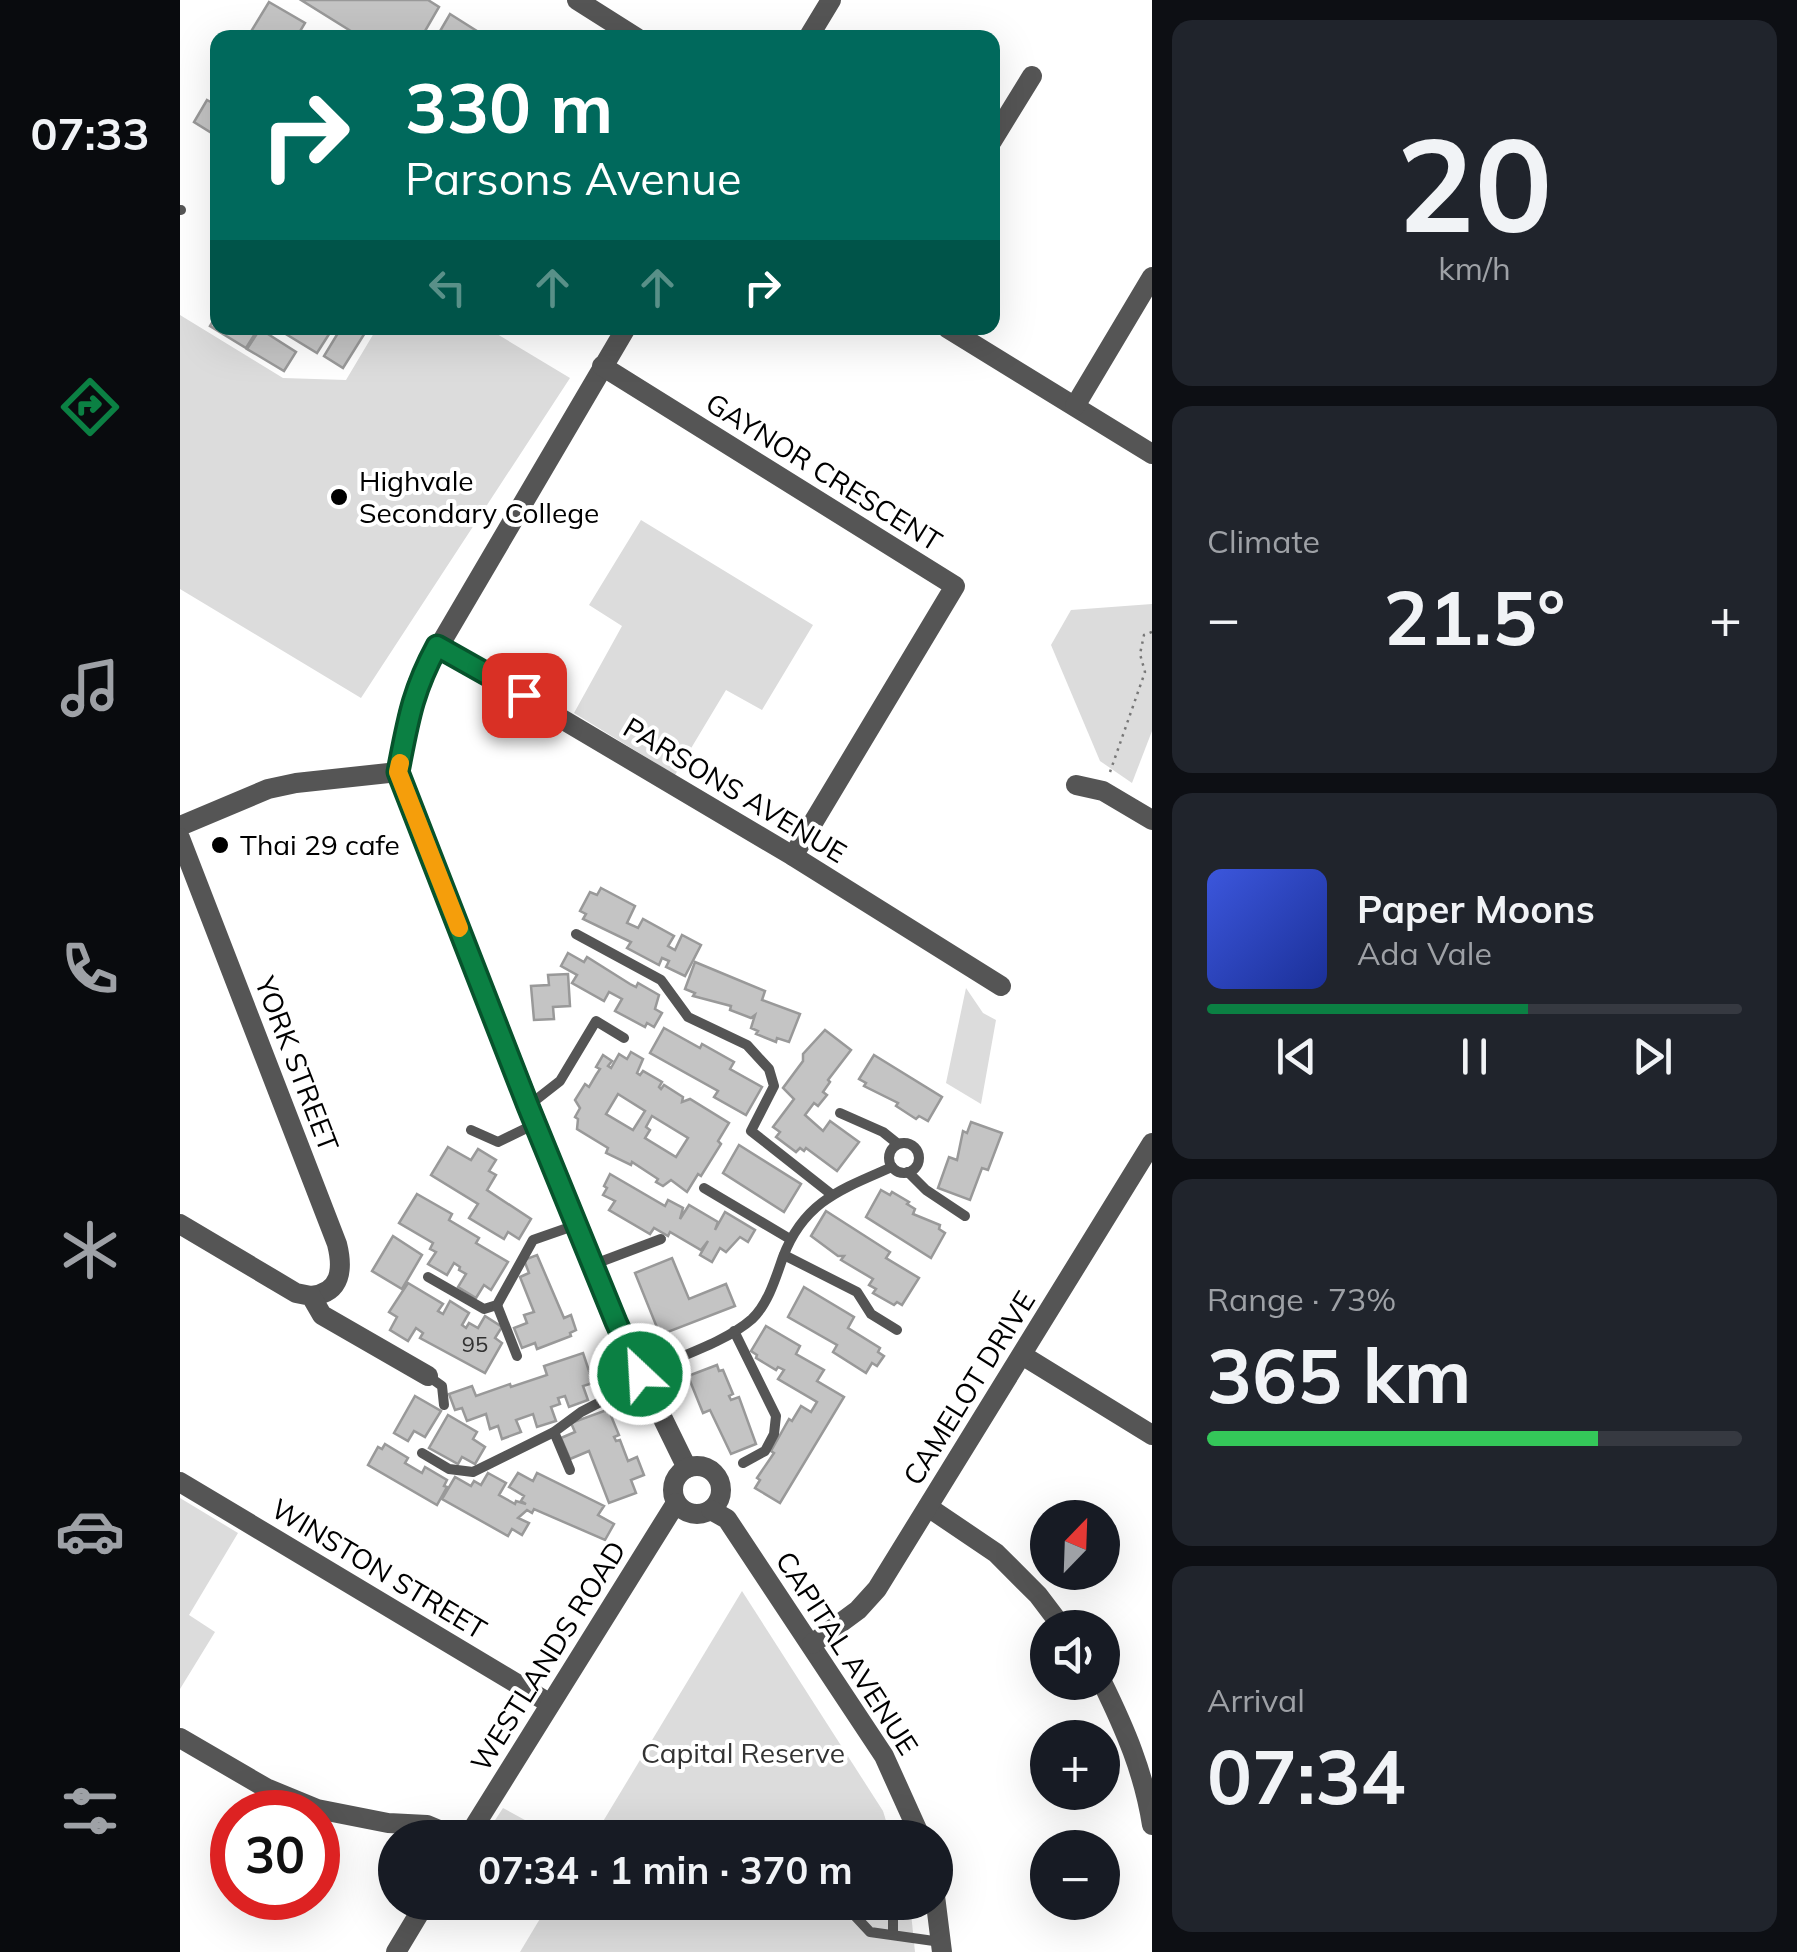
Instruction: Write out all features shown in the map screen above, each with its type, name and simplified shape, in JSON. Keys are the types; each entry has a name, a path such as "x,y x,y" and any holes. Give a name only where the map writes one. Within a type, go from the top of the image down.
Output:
{"street":[{"path":"578,0 625,30"},
{"path":"813,30 831,0"},
{"path":"1000,129 1032,76"},
{"path":"1074,406 1152,277"},
{"path":"622,335 437,646 413,698 398,772 592,1265 686,1468"},
{"path":"958,335 1152,454"},
{"name":"GAYNOR CRESCENT","path":"602,366 954,586 793,856"},
{"name":"PARSONS AVENUE","path":"437,646 793,856 1001,986"},
{"path":"180,826 282,786 398,772"},
{"path":"1076,785 1103,791 1152,820"},
{"name":"YORK STREET","path":"180,838 337,1244 342,1262 340,1275 328,1291 311,1296"},
{"name":"CAMELOT DRIVE","path":"812,1644 858,1610 876,1589 1152,1143"},
{"path":"180,1224 296,1293 311,1296 322,1314 428,1376"},
{"path":"1022,1355 1152,1435"},
{"path":"703,1467 716,1476 721,1493 711,1510 687,1513 676,1503 672,1487 686,1468 703,1467"},
{"name":"WINSTON STREET","path":"180,1482 550,1704"},
{"name":"WESTLANDS ROAD","path":"477,1820 676,1503"},
{"path":"928,1507 996,1553 1049,1610"},
{"name":"CAPITAL AVENUE","path":"711,1510 727,1520 812,1644 884,1756 914,1820"},
{"path":"1111,1700 1130,1739 1152,1825"},
{"path":"180,1738 266,1788 317,1810 378,1822"},
{"path":"396,1952 415,1920"},
{"path":"938,1920 942,1947"}],"lane":[{"path":"576,934 661,980 688,1016 747,1045 768,1069 774,1086 751,1131 831,1194"},
{"path":"472,1130 498,1142 532,1115 560,1081 596,1021 624,1038"},
{"path":"840,1113 883,1132 898,1144 909,1144 918,1154 916,1166 908,1172 892,1167 889,1156 898,1144"},
{"path":"422,1453 449,1468 473,1472 554,1432 641,1377 734,1331 754,1317 772,1287 790,1239 806,1216 831,1194 892,1167"},
{"path":"908,1172 926,1190 965,1216"},
{"path":"704,1188 790,1239"},
{"path":"428,1277 484,1310 497,1305 533,1240 576,1225"},
{"path":"592,1265 661,1240"},
{"path":"784,1255 856,1292 871,1314 897,1330"},
{"path":"497,1305 517,1356"},
{"path":"734,1331 776,1416 774,1434 765,1451 743,1463"},
{"path":"428,1376 442,1386 444,1405"},
{"path":"554,1432 570,1470"},
{"path":"859,1920 870,1932 942,1947"},
{"path":"893,1920 894,1935"}],"path":[{"path":"1103,791 1145,672 1140,654 1144,636 1152,632"}],"green space":[{"name":"Highvale Secondary College","path":"180,315 283,378 346,380 373,335 499,335 570,378 361,698 180,589"},
{"path":"641,520 813,625 762,710 726,690 675,775 574,713 622,626 589,605"},
{"path":"1152,604 1152,731 1132,783 1100,761 1051,645 1071,610"},
{"path":"966,988 983,1013 996,1020 981,1104 946,1083"},
{"path":"180,1498 238,1533 189,1615 215,1632 180,1689"},
{"name":"Capital Reserve","path":"742,1591 886,1820 604,1820"},
{"path":"503,1808 525,1820 495,1820"},
{"path":"539,1920 912,1920 915,1952 520,1952"}],"building":[{"path":"301,0 428,0 439,7 426,30 349,30"},
{"path":"269,2 305,23 301,30 252,30"},
{"path":"450,14 475,30 441,30"},
{"path":"207,100 210,102 210,132 194,122"},
{"path":"225,335 254,335 246,348"},
{"path":"256,335 269,335 296,352 284,371 247,349"},
{"path":"287,335 329,335 317,353"},
{"path":"337,335 364,335 343,368 324,356"},
{"path":"601,888 635,906 627,923 638,928 643,919 674,936 668,946 675,950 682,935 701,945 685,976 666,967 669,961 662,958 659,965 627,948 631,942 583,919 586,914 580,911 590,892 597,895"},
{"path":"568,953 584,962 587,957 630,984 636,987 638,983 659,995 655,1009 662,1013 654,1027 647,1023 645,1027 615,1011 622,999 609,992 604,1001 572,983 577,975 561,966"},
{"path":"695,962 765,991 762,1000 800,1014 789,1042 777,1038 776,1042 756,1034 758,1031 751,1028 755,1015 751,1018 730,1010 731,1006 693,996 695,993 685,989"},
{"path":"568,974 570,1006 553,1007 554,1019 534,1020 531,986 549,985 548,975"},
{"path":"664,1028 734,1062 730,1069 762,1087 746,1115 714,1097 718,1091 650,1053"},
{"path":"825,1030 851,1050 828,1080 823,1092 827,1095 805,1115 823,1131 830,1121 859,1142 837,1171 806,1148 796,1152 776,1137 780,1132 773,1127 794,1099 783,1088 803,1061 803,1054"},
{"path":"631,1052 643,1059 637,1073 643,1071 662,1082 661,1089 664,1085 683,1097 682,1102 690,1099 729,1123 718,1141 721,1144 687,1192 671,1180 663,1186 656,1182 658,1179 632,1162 631,1165 606,1153 608,1148 577,1129 575,1117 580,1108 575,1100 585,1084 589,1087 603,1055 612,1061 608,1066 611,1068 619,1054 627,1059","holes":["618,1094 645,1111 633,1130 606,1114","652,1116 688,1138 676,1157 645,1138"]},
{"path":"874,1055 942,1097 928,1121 919,1116 916,1119 896,1106 898,1103 864,1086 866,1083 859,1079"},
{"path":"971,1122 1002,1133 988,1170 982,1168 970,1200 938,1188 949,1157 957,1160 963,1131 967,1133"},
{"path":"739,1145 801,1184 784,1212 723,1173"},
{"path":"448,1147 471,1160 478,1149 496,1160 489,1171 496,1175 487,1190 531,1219 519,1239 508,1232 504,1239 469,1218 478,1204 431,1175"},
{"path":"610,1174 665,1206 668,1200 683,1208 680,1219 689,1205 718,1222 715,1230 725,1212 755,1230 748,1242 740,1237 726,1252 720,1248 712,1262 700,1255 708,1241 701,1250 670,1232 668,1236 654,1228 650,1234 609,1210 615,1201 603,1195"},
{"path":"881,1190 909,1202 915,1209 913,1214 940,1225 945,1233 931,1258 866,1217"},
{"path":"417,1194 452,1214 449,1220 479,1238 476,1243 508,1262 491,1290 484,1285 476,1298 458,1287 466,1274 460,1267 454,1263 447,1275 428,1264 436,1252 430,1249 433,1243 399,1223"},
{"path":"826,1211 890,1252 886,1258 919,1278 902,1305 894,1305 873,1293 876,1289 869,1285 873,1279 811,1236"},
{"path":"393,1236 422,1255 402,1289 372,1271"},
{"path":"537,1255 564,1318 571,1315 576,1330 571,1336 537,1349 535,1343 522,1348 514,1328 527,1323 524,1315 534,1312 520,1277 529,1273 524,1260"},
{"path":"672,1258 689,1299 726,1284 735,1306 660,1335 635,1273"},
{"path":"408,1283 443,1304 438,1311 443,1314 450,1301 469,1313 462,1325 466,1328 469,1323 478,1328 485,1316 502,1327 495,1338 502,1343 485,1373 420,1338 423,1333 416,1328 408,1341 390,1330 397,1317 389,1312"},
{"path":"804,1287 854,1317 848,1328 880,1348 878,1352 884,1356 877,1366 872,1363 866,1373 833,1352 837,1345 788,1317"},
{"path":"766,1326 800,1346 796,1354 824,1370 817,1381 844,1397 780,1503 755,1488 760,1480 757,1478 774,1453 771,1451 789,1419 792,1421 801,1406 811,1412 817,1402 778,1379 784,1370 776,1370 751,1351"},
{"path":"583,1353 593,1383 583,1386 588,1400 569,1407 565,1396 558,1398 560,1404 551,1407 556,1421 537,1427 533,1414 516,1420 521,1432 502,1439 498,1426 490,1429 486,1414 467,1421 462,1408 455,1410 449,1394 472,1386 476,1396 510,1384 511,1387 547,1375 544,1366"},
{"path":"717,1365 733,1394 729,1396 731,1400 739,1397 756,1444 731,1454 710,1410 703,1413 688,1376"},
{"path":"415,1396 441,1411 425,1437 414,1431 408,1441 394,1433"},
{"path":"609,1411 619,1435 614,1437 620,1440 628,1461 637,1457 644,1475 631,1480 636,1493 609,1503 589,1451 570,1459 561,1438 575,1432 571,1423"},
{"path":"448,1415 477,1432 473,1439 485,1447 475,1464 462,1457 458,1464 429,1448"},
{"path":"385,1444 408,1458 405,1463 422,1473 425,1467 447,1480 437,1505 368,1465 378,1447 382,1449"},
{"path":"488,1473 506,1483 499,1495 515,1504 526,1504 521,1501 524,1496 509,1487 518,1473 533,1481 537,1473 604,1506 598,1515 614,1524 605,1540 534,1509 518,1518 529,1523 522,1535 512,1529 508,1536 442,1499 455,1477 471,1486 474,1481 481,1485"}],"slow traffic":[{"path":"400,763 398,772 459,928"}],"place":[{"name":"Highvale Secondary College","path":"339,497"},
{"name":"Thai 29 cafe","path":"220,845"}],"route":[{"path":"524,695 437,646 418,682 408,714 398,772 528,1106 640,1374"}]}
